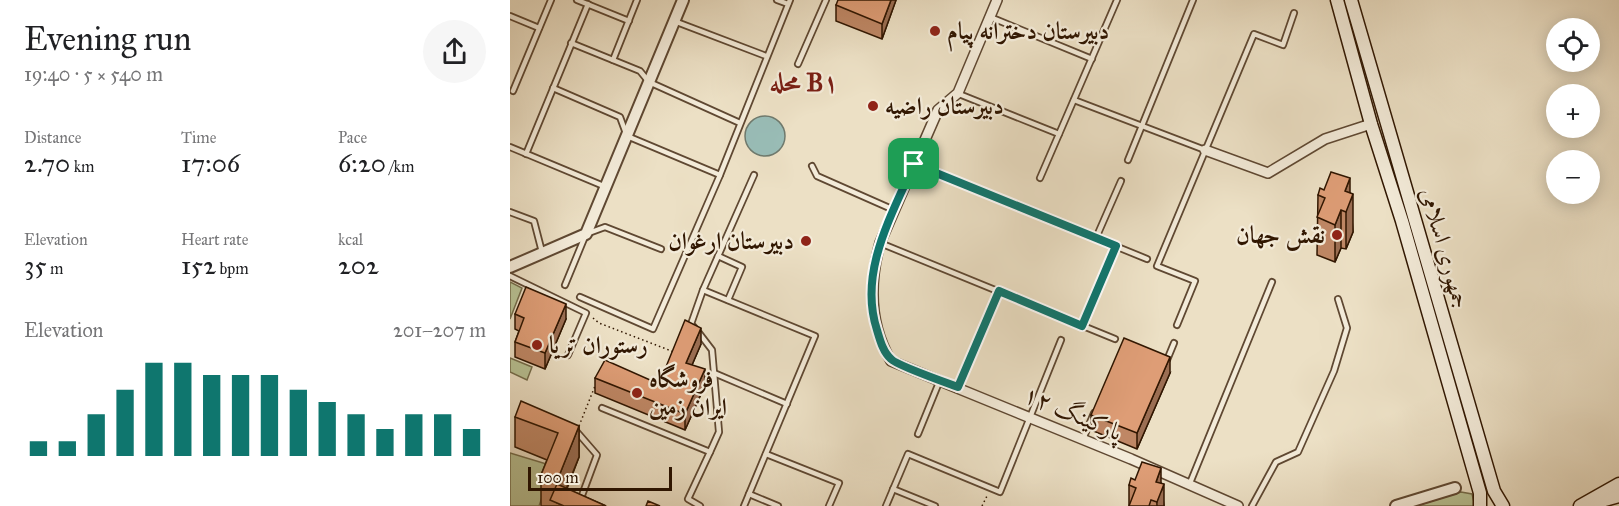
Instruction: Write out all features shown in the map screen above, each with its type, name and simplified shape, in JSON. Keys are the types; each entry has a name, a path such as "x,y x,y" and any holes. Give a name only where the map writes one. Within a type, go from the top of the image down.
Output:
{"main road":[{"name":"جمهوری اسلامی","path":"1337,0 1371,124 1402,221 1480,493 1480,506"},
{"name":"جمهوری اسلامی","path":"1351,0 1494,491 1503,506"},
{"path":"1582,506 1619,484"},
{"path":"1582,506 1619,496"}],"street":[{"path":"510,267 586,234 683,0"},
{"path":"880,243 938,110 958,93 997,0"},
{"path":"1205,150 1268,173 1325,139 1371,124"},
{"name":"پارکینگ ۱۲","path":"880,243 875,262 872,302 877,330 891,361 1190,483 1238,506"},
{"path":"1396,506 1455,488"}],"lane":[{"path":"513,91 551,0"},
{"path":"578,0 629,21"},
{"path":"613,60 637,0"},
{"path":"580,297 653,329 720,175 789,2 777,0"},
{"path":"798,64 825,0"},
{"path":"1040,178 1117,0"},
{"path":"1128,160 1193,0"},
{"path":"526,154 588,4"},
{"path":"1177,325 1195,281 1157,266 1254,34 1283,45 1294,13"},
{"path":"510,16 539,28"},
{"path":"990,17 1092,59"},
{"path":"674,21 766,56"},
{"path":"572,43 640,71 649,82 741,123"},
{"path":"553,88 621,117 627,136 720,175"},
{"path":"958,93 1059,134"},
{"path":"1074,100 1205,150"},
{"path":"510,147 606,187"},
{"path":"914,164 1147,259"},
{"path":"812,166 817,176 894,210"},
{"path":"700,506 688,499 719,432 712,350 691,324 703,290 754,175"},
{"path":"1096,238 1121,181"},
{"path":"510,212 534,221 542,252"},
{"path":"565,285 586,234 605,227 661,249"},
{"path":"880,243 1115,339"},
{"path":"1082,326 1116,246"},
{"path":"718,256 742,267 728,300"},
{"path":"510,276 586,314 568,356"},
{"path":"1190,483 1272,282"},
{"path":"703,290 815,336 744,506"},
{"path":"958,387 999,291"},
{"path":"1252,506 1276,462 1298,452 1334,371 1347,328 1338,299"},
{"path":"886,506 908,454 1000,492 1061,340"},
{"path":"1156,356 1167,360 1174,343"},
{"path":"714,372 787,404"},
{"path":"918,434 940,380"},
{"path":"1083,439 1096,406"},
{"path":"602,408 710,452"},
{"path":"577,432 597,455 580,502"},
{"path":"766,454 839,483 829,506"},
{"path":"893,489 935,506"},
{"path":"749,494 778,506"}],"path":[{"path":"586,314 599,323 674,352"},
{"path":"577,432 598,378"},
{"path":"982,506 990,488"}],"green space":[{"path":"510,282 522,288 510,319"},
{"path":"510,358 532,367 527,380 510,372"},
{"path":"510,453 553,466 539,506 510,506"},
{"path":"1461,492 1472,494 1475,506 1416,506"}],"water":[{"path":"765,116 779,122 785,136 779,150 765,156 751,150 745,136 751,122"}],"building":[{"path":"838,0 891,0 882,24 836,5"},
{"path":"1331,172 1350,178 1345,191 1353,194 1346,212 1341,210 1335,225 1317,217 1325,198 1318,195 1320,188 1324,190"},
{"name":"رستوران تریا","path":"526,287 566,304 545,353 515,342 524,318 515,314"},
{"path":"685,320 701,328 686,363 705,369 685,414 595,378 605,360 659,384"},
{"path":"1124,338 1170,357 1137,433 1091,415"},
{"path":"521,401 579,426 557,481 541,475 558,433 515,417"},
{"path":"1142,462 1161,468 1156,482 1164,484 1157,502 1151,500 1149,506 1129,506 1136,488 1129,485 1131,478 1135,480"},
{"path":"557,484 606,506 564,506 550,500"},
{"path":"648,501 660,506 646,506"}],"place":[{"name":"دبیرستان دخترانه پیام","path":"935,31"},
{"name":"دبیرستان راضیه","path":"873,106"},
{"name":"نقش جهان","path":"1337,235"},
{"name":"دبیرستان ارغوان","path":"806,241"},
{"name":"رستوران تریا","path":"537,345"},
{"name":"فروشگاه ایران زمین","path":"637,393"}],"district":[{"name":"محله B۱","path":"804,82"}],"route":[{"path":"914,164 1116,246 1082,326 999,291 958,387 891,361 882,345 874,321 872,291 875,262 880,243 914,164"}]}
